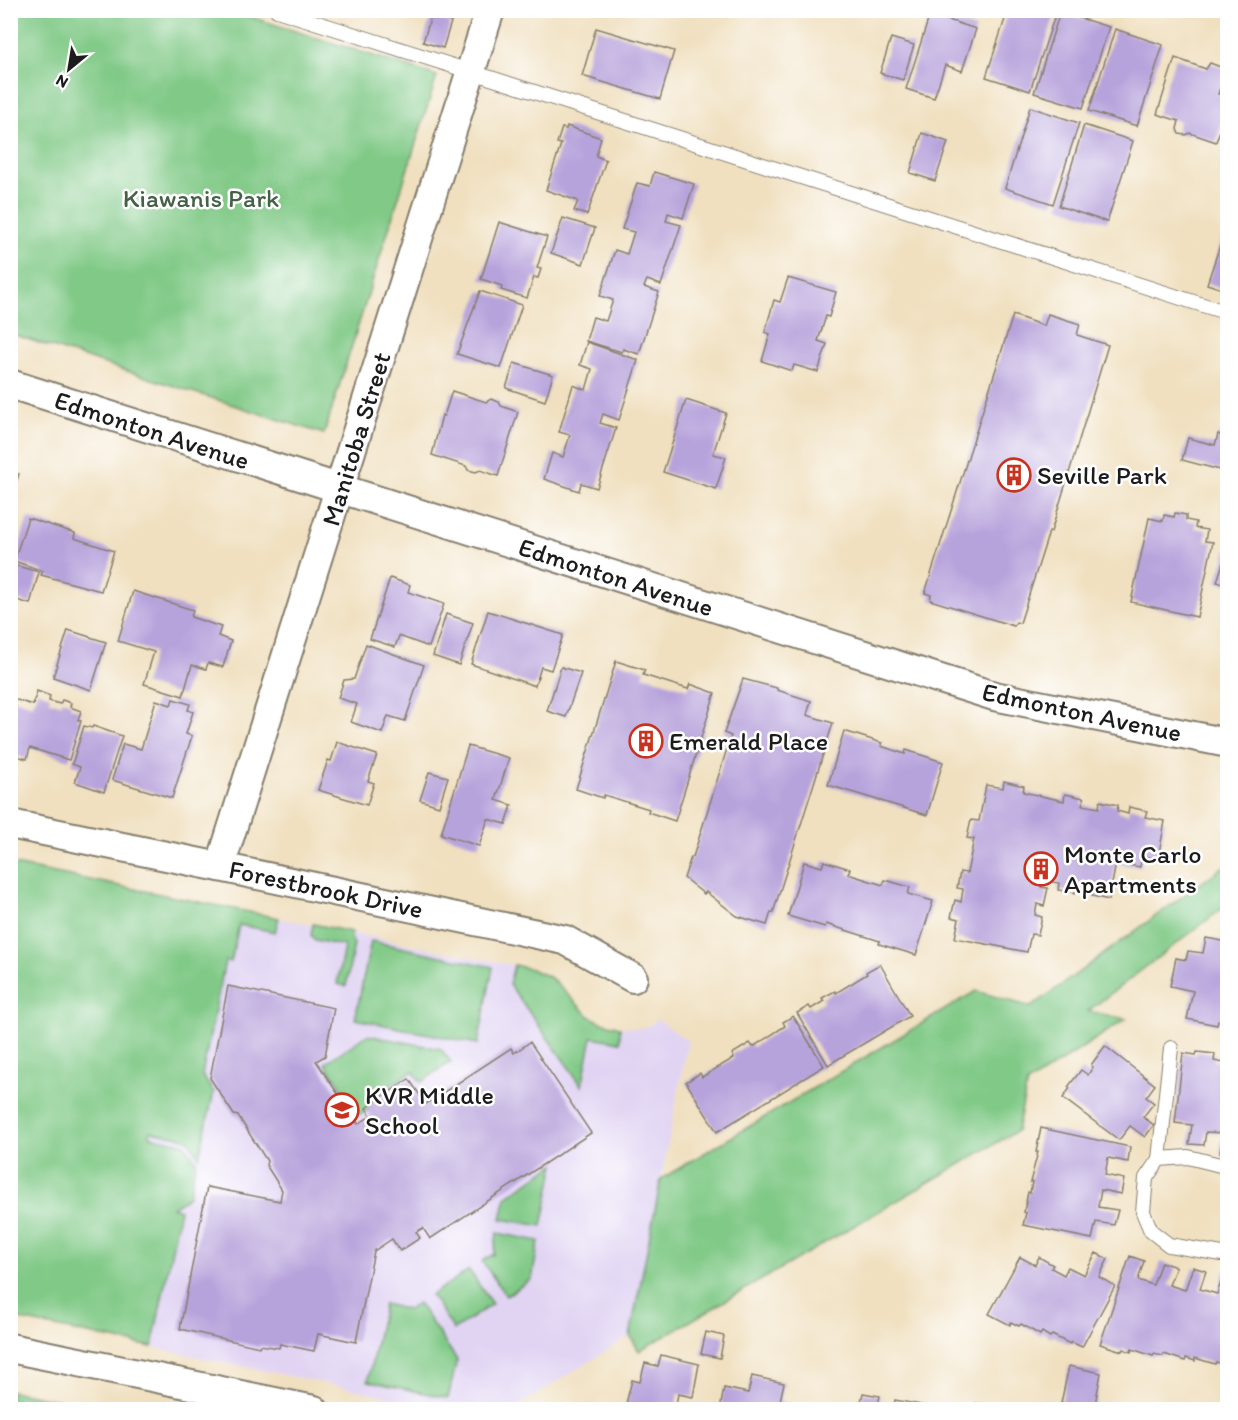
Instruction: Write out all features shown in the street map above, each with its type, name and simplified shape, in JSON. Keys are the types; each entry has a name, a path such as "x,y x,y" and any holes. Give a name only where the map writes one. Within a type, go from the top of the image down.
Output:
{"street":[{"name":"Manitoba Street","path":"220,867 490,10"},
{"name":"Edmonton Avenue","path":"10,384 994,696 1227,742"},
{"name":"Forestbrook Drive","path":"10,824 565,940 633,978"},
{"path":"10,1348 314,1410"}],"lane":[{"path":"276,10 1227,313"},
{"path":"1171,1048 1159,1159 1146,1178 1143,1212 1151,1231 1169,1245 1227,1256"},
{"path":"1159,1159 1188,1156 1227,1167"}],"shaded area":[{"name":"KVR Middle School","path":"10,864 531,969 558,983 580,1008 601,1022 620,1027 643,1028 657,1019 688,1041 630,1336 513,1409 454,1410 11,1318"}],"green space":[{"name":"Kiawanis Park","path":"11,10 232,11 437,76 324,434 11,334"},
{"path":"10,864 279,918 275,932 239,925 231,962 225,961 202,1075 214,1092 199,1157 188,1139 150,1131 150,1136 185,1144 196,1161 189,1196 172,1207 180,1210 152,1347 11,1318"},
{"path":"1227,864 1227,905 1088,1011 1126,1019 1027,1084 1017,1131 639,1351 630,1336 661,1179 976,991 1031,1007"},
{"path":"313,924 352,932 351,938 354,944 346,986 337,984 344,946 315,940 311,935"},
{"path":"371,941 493,967 478,1044 355,1019"},
{"path":"514,965 531,969 551,978 589,1016 620,1027 620,1042 592,1037 582,1086 509,984"},
{"path":"367,1035 441,1049 451,1062 421,1082 413,1071 366,1101 371,1108 360,1115 325,1063"},
{"path":"555,1164 542,1226 501,1219 506,1197"},
{"path":"497,1233 539,1241 532,1279 506,1296 482,1261 494,1254"},
{"path":"469,1270 492,1304 454,1330 431,1295"},
{"path":"418,1303 457,1360 448,1398 368,1381 384,1304 408,1310"},
{"path":"11,1391 104,1409 11,1409"}],"building":[{"path":"991,10 1040,10 1055,15 1030,91 986,77 1006,16"},
{"path":"1060,12 1109,27 1083,108 1034,93"},
{"path":"930,14 976,29 962,71 945,65 934,98 906,89"},
{"path":"431,16 451,22 443,48 423,42"},
{"path":"596,28 674,51 660,99 582,76"},
{"path":"1115,29 1163,45 1137,126 1089,111"},
{"path":"891,38 914,45 903,80 880,73"},
{"path":"1175,58 1206,69 1210,63 1226,69 1218,94 1226,96 1222,110 1226,112 1216,142 1190,133 1179,134 1177,129 1179,121 1157,114"},
{"path":"1030,107 1079,123 1053,204 1005,188"},
{"path":"1084,125 1133,141 1107,222 1059,206"},
{"path":"567,126 601,138 596,156 606,160 587,215 574,211 578,201 546,190 561,144 557,143 562,128 566,129"},
{"path":"922,133 948,142 935,181 910,173"},
{"path":"654,172 694,184 683,218 668,213 666,221 681,225 661,285 647,280 644,287 659,292 639,354 623,349 622,352 586,341 593,317 606,321 613,300 600,296 615,250 627,254 634,232 622,229 637,183 650,186"},
{"path":"563,218 595,228 583,264 551,253"},
{"path":"499,222 547,237 537,268 541,269 538,278 534,277 527,298 501,290 502,286 481,279"},
{"path":"1222,239 1228,240 1228,291 1207,284"},
{"path":"788,278 836,292 829,317 826,316 818,341 827,344 818,372 794,365 792,371 762,361 770,334 765,332 774,300 780,302"},
{"path":"480,291 522,305 501,368 457,354"},
{"name":"Seville Park","path":"1048,314 1080,324 1077,335 1108,345 1051,532 1049,532 1020,623 1016,622 1014,626 930,600 931,595 925,593 1013,315 1044,326"},
{"path":"587,342 638,360 619,420 603,414 600,423 616,428 597,488 581,483 579,491 544,479 552,453 563,457 570,435 559,432 573,385 586,390 592,369 580,365"},
{"path":"514,363 553,375 545,401 506,388"},
{"path":"452,391 486,402 491,399 499,402 501,406 518,412 498,476 480,470 476,472 468,470 466,466 432,455 442,415 444,416"},
{"path":"686,400 726,413 713,454 726,457 716,489 663,472"},
{"path":"1218,434 1228,437 1220,470 1182,460 1188,438 1215,445"},
{"path":"10,472 19,474 11,499 10,499"},
{"path":"1175,513 1186,515 1186,520 1196,522 1195,528 1207,530 1205,541 1213,542 1197,617 1131,602 1149,518 1163,521 1164,515 1174,517"},
{"path":"28,518 75,533 74,538 114,551 101,591 41,575 43,571 14,561"},
{"path":"1228,550 1228,585 1217,582"},
{"path":"10,564 39,572 30,604 10,598"},
{"path":"390,578 410,585 408,592 444,604 429,647 399,636 395,647 370,639"},
{"path":"133,591 193,610 191,617 221,627 218,636 231,641 223,667 208,663 206,669 192,665 183,696 144,684 154,652 118,641"},
{"path":"488,611 563,635 551,670 541,667 535,686 471,664"},
{"path":"446,614 473,623 459,665 433,656"},
{"path":"68,630 106,642 91,690 53,677"},
{"path":"366,644 424,665 405,721 388,716 382,733 351,722 357,704 338,698 344,680 354,679"},
{"name":"Emerald Place","path":"616,661 645,670 643,675 688,689 690,684 715,693 675,821 648,812 649,809 576,789"},
{"path":"561,667 581,673 566,717 547,711"},
{"path":"743,679 777,688 777,690 811,701 807,715 833,723 773,913 771,912 767,925 737,916 684,878 691,857 693,857 731,736 724,733"},
{"path":"37,691 50,696 49,701 60,704 62,700 71,703 70,707 81,711 78,720 81,721 69,760 30,748 27,759 10,754 10,698 33,705"},
{"path":"173,699 190,704 188,710 193,712 186,734 192,736 172,798 112,780 123,744 141,749 156,700 171,705"},
{"path":"84,726 92,728 93,726 122,736 104,792 75,782 80,767 72,764"},
{"path":"844,731 882,743 881,746 905,754 906,750 943,762 927,815 828,785"},
{"path":"337,742 377,755 368,781 374,783 367,805 318,790"},
{"path":"468,746 509,758 496,800 512,805 506,824 488,819 479,846 441,834"},
{"path":"429,772 448,777 439,806 420,800"},
{"name":"Monte Carlo Apartments","path":"1004,781 1024,786 1023,792 1064,801 1065,794 1084,798 1082,805 1099,808 1100,801 1118,805 1117,811 1128,814 1129,807 1147,811 1145,817 1165,821 1158,859 1142,856 1140,867 1116,863 1109,900 1092,896 1093,891 1076,887 1075,893 1058,890 1059,883 1042,880 1041,887 1048,888 1044,906 1037,904 1035,915 1042,917 1038,935 1031,934 1027,952 955,938 959,919 951,917 955,900 961,902 963,889 957,888 960,872 967,873 974,839 967,838 971,820 979,821 986,785 1003,788"},
{"path":"824,861 850,869 848,874 883,885 885,880 910,887 908,894 933,901 916,955 826,924 825,927 788,916 804,862 822,867"},
{"path":"1206,938 1228,942 1228,1023 1218,1021 1217,1025 1187,1019 1193,991 1170,986 1176,958 1186,960 1188,951 1203,953"},
{"path":"880,964 910,1016 828,1065 797,1013 809,1006 811,1009 824,1001 822,998 835,991 836,993"},
{"path":"228,986 334,1008 325,1056 316,1061 358,1124 371,1116 366,1108 409,1079 426,1104 511,1048 514,1053 530,1042 591,1133 430,1239 423,1228 416,1232 420,1238 400,1251 392,1239 374,1251 356,1342 318,1334 314,1351 280,1344 279,1348 260,1345 259,1347 180,1329 207,1187 280,1201 282,1190 266,1165 267,1161 210,1078"},
{"path":"793,1016 824,1066 717,1132 686,1082 700,1073 702,1077 734,1058 732,1054 750,1043 753,1047 785,1026 783,1022"},
{"path":"1105,1046 1155,1085 1146,1097 1154,1103 1143,1117 1154,1125 1145,1137 1130,1126 1119,1140 1063,1098 1081,1070 1088,1075 1093,1067 1091,1065"},
{"path":"1197,1052 1215,1054 1214,1061 1228,1064 1228,1154 1220,1153 1223,1133 1206,1132 1204,1145 1189,1144 1192,1125 1175,1123 1183,1053 1196,1055"},
{"path":"1041,1128 1130,1147 1128,1162 1108,1158 1105,1175 1124,1179 1121,1194 1101,1190 1098,1207 1118,1210 1114,1225 1096,1222 1092,1239 1023,1225"},
{"path":"1096,1253 1108,1259 1099,1277 1115,1286 1082,1347 1052,1335 1050,1337 1042,1332 1040,1335 1021,1324 1019,1326 1011,1322 1010,1325 989,1314 1020,1257 1035,1265 1039,1257 1053,1265 1051,1268 1064,1275 1068,1267 1084,1275"},
{"path":"1130,1256 1144,1261 1138,1280 1153,1285 1161,1262 1176,1267 1169,1285 1185,1290 1193,1267 1206,1271 1200,1289 1217,1294 1225,1270 1228,1271 1228,1373 1225,1372 1227,1366 1216,1362 1215,1364 1195,1358 1195,1361 1186,1358 1185,1361 1164,1354 1153,1356 1132,1349 1131,1352 1123,1349 1122,1351 1100,1344"},
{"path":"706,1332 724,1336 720,1358 701,1354"},
{"path":"661,1355 699,1364 693,1397 678,1394 675,1410 614,1410 615,1406 625,1408 632,1380 640,1382 645,1363 658,1366"},
{"path":"1069,1366 1101,1373 1094,1410 1061,1403"},
{"path":"752,1376 784,1383 780,1401 787,1403 786,1410 720,1410 724,1388 748,1393"},
{"path":"863,1393 880,1396 877,1410 859,1410"},
{"path":"895,1400 937,1408 937,1410 893,1410"},
{"path":"976,1403 995,1407 995,1410 975,1410"}],"place":[{"name":"Seville Park","path":"1014,475"},
{"name":"Emerald Place","path":"646,741"},
{"name":"Monte Carlo Apartments","path":"1041,869"},
{"name":"KVR Middle School","path":"342,1110"}]}
